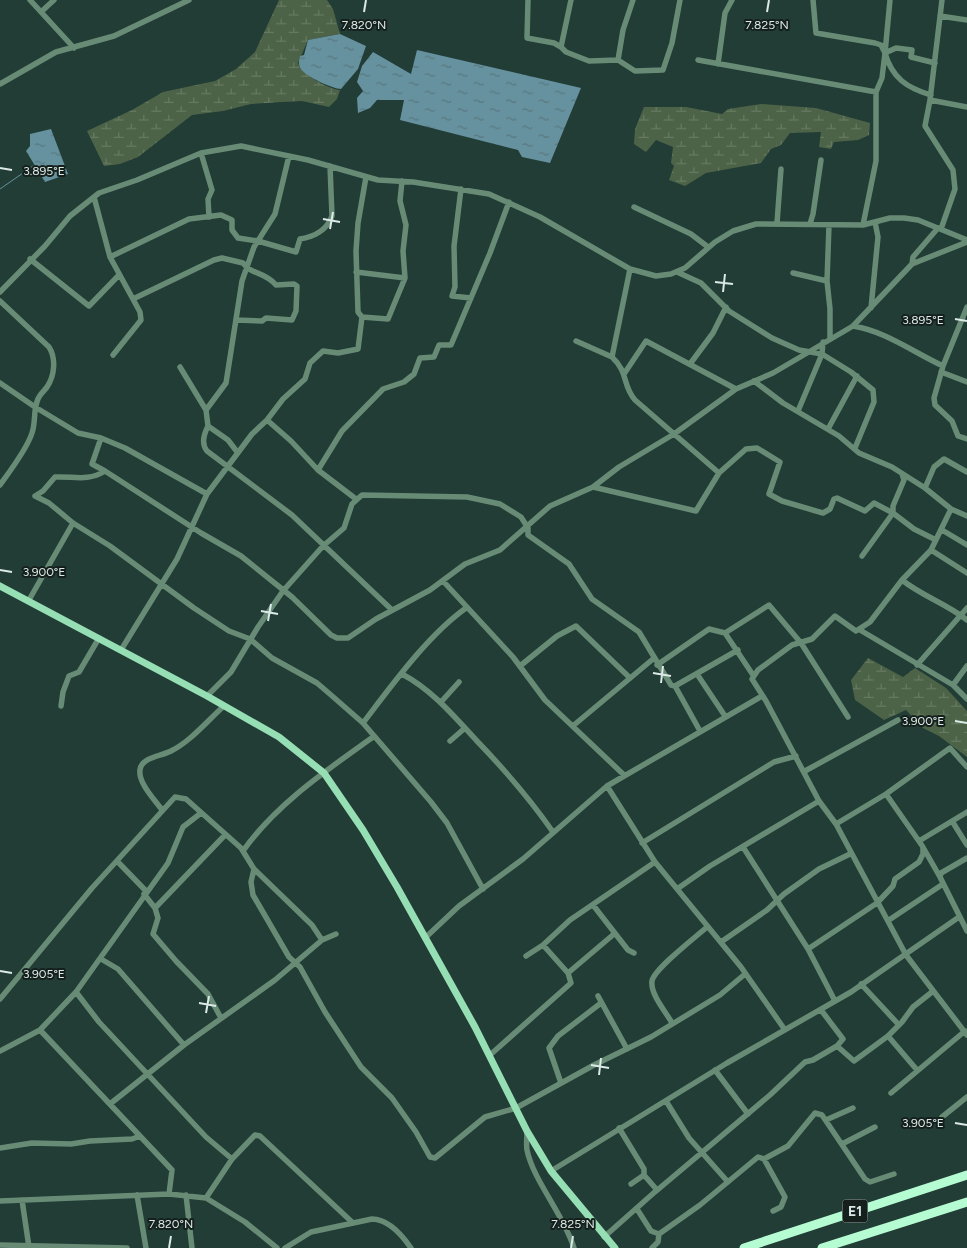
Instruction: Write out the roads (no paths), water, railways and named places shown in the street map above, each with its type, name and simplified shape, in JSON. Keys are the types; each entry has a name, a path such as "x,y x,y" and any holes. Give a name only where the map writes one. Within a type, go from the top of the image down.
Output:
{"highway":[{"name":"E1","path":"744,1248 967,1174"},
{"name":"E1","path":"822,1248 967,1202"}],"main road":[{"path":"0,586 207,696 279,737 324,773 363,830 425,938 490,1056 527,1131 551,1171 615,1248"}],"street":[{"path":"30,0 74,48"},
{"path":"42,12 54,0"},
{"path":"528,0 527,38 554,43 562,47 566,52 589,61 618,60 635,71 663,70 672,43 680,0"},
{"path":"562,47 571,0"},
{"path":"618,60 623,30 633,0"},
{"path":"718,64 725,13 732,0"},
{"path":"813,0 816,33 881,45 886,53 891,71 904,85 930,97 967,107"},
{"path":"863,225 876,161 876,92 882,78 886,53 890,0"},
{"path":"912,264 914,257 940,229 955,189 953,170 925,126 942,0"},
{"path":"0,84 56,52 114,36 186,1"},
{"path":"940,16 967,20"},
{"path":"886,53 896,48 912,50 911,57 935,63"},
{"path":"698,60 876,92"},
{"path":"0,292 70,216 94,196 201,153 241,146 330,166 366,177 489,194 540,217 630,269 656,276 677,272 692,263 708,247 744,226 777,222 863,225 890,218 904,218 918,220 967,241"},
{"path":"201,153 212,190 208,199 209,217"},
{"path":"206,410 226,383 242,281 258,241 275,214 289,156"},
{"path":"810,224 814,214 821,160"},
{"path":"110,257 189,219 221,215 232,220 232,230 238,238 258,241 296,252 300,239 312,238 330,223 333,212 330,166"},
{"path":"777,222 781,169"},
{"path":"122,650 183,547 207,494 230,466 252,434 267,420 283,399 305,379 310,363 323,351 338,353 358,349 362,317 358,312 356,272 358,223 366,177"},
{"path":"362,317 388,319 405,278 403,251 406,225 400,201 402,182"},
{"path":"461,189 454,246 455,287 452,296 471,298"},
{"path":"94,196 110,257 140,312 141,320 114,355"},
{"path":"318,470 342,431 383,390 404,382 414,374 420,358 434,357 439,345 451,345 509,202"},
{"path":"634,207 691,234 708,247"},
{"path":"871,308 878,237 875,222"},
{"path":"829,225 827,281 830,309 830,338"},
{"path":"101,438 92,464 241,556 284,591 324,629 337,638 348,638 392,610 413,601 466,564 500,550 528,528 550,506 593,487 619,467 674,434 736,390 773,373 853,326 912,264 967,241"},
{"path":"133,299 214,260 222,258 244,263 247,269 268,276 276,285 294,284 297,286 295,316 292,320 266,318 262,322 236,320"},
{"path":"30,260 89,306 119,275"},
{"path":"692,263 690,270 692,277"},
{"path":"612,357 630,269"},
{"path":"356,272 405,278"},
{"path":"677,272 692,277 701,283 726,307 772,338 799,350 822,354 857,376 873,390 875,398 855,448"},
{"path":"793,273 827,281"},
{"path":"0,301 49,347 54,355 54,369 48,386 39,396 35,408 36,417 31,437 0,485"},
{"path":"690,364 713,332 726,307"},
{"path":"967,307 966,315 942,369 934,398 935,405 952,421 958,436 967,439"},
{"path":"853,326 868,328 890,338 967,382"},
{"path":"576,341 612,357 621,366 630,394 719,473"},
{"path":"624,374 646,342 736,390"},
{"path":"798,411 822,354 823,342"},
{"path":"180,367 206,410 208,426 204,434 205,448 292,515 323,546 348,566 392,610"},
{"path":"828,429 857,376"},
{"path":"754,381 828,429 855,448 859,453 892,467 925,488 951,509 967,516"},
{"path":"0,383 35,408 83,435 101,438 132,452 207,494"},
{"path":"267,420 291,441 318,470 356,499"},
{"path":"208,426 228,440 238,453"},
{"path":"593,487 696,511 719,473 746,449 757,448 780,462 769,494 782,501 823,513 830,509 834,499 838,498 864,511 874,504 893,513 914,529 936,540"},
{"path":"925,488 934,467 944,459 967,472"},
{"path":"105,472 94,478 56,477 43,491 35,496 49,502 73,522 110,546 221,626 250,639 272,658 316,683 363,723 373,737 408,774 447,823 483,889"},
{"path":"862,556 893,513 893,506 904,480 902,474"},
{"path":"207,696 231,672 250,639 284,591 323,546 344,528 347,515 356,499 362,495 478,498 500,504 521,517 528,528 528,535 569,564 590,597 633,626 642,637 657,665 671,685 675,686 700,731"},
{"path":"860,630 870,622 902,580 931,550 951,509"},
{"path":"29,600 73,522"},
{"path":"942,530 967,545"},
{"path":"931,550 967,573"},
{"path":"902,580 918,592 933,598 967,620"},
{"path":"443,581 520,666 545,700 624,775"},
{"path":"725,633 769,605 801,643 848,717"},
{"path":"363,723 449,620 466,608"},
{"path":"917,665 967,608"},
{"path":"753,675 792,645 812,639 835,616 852,630 860,630 953,685 967,699"},
{"path":"520,666 556,636 576,626 628,677"},
{"path":"657,665 710,629 725,633 753,675 754,684 805,771 819,800 836,824 850,854 889,920 906,955 932,992 966,1032 891,1092"},
{"path":"60,706 69,676 79,672 99,638"},
{"path":"675,686 738,650"},
{"path":"574,726 628,677 653,659"},
{"path":"953,685 967,666"},
{"path":"402,674 416,682 441,702 504,769 553,832"},
{"path":"697,674 725,716"},
{"path":"441,702 459,682"},
{"path":"425,938 459,906 523,859 608,786 762,696"},
{"path":"162,810 140,776 141,766 147,760 165,754 186,742 224,706"},
{"path":"805,771 898,720"},
{"path":"450,741 465,728"},
{"path":"242,851 297,794 373,737"},
{"path":"836,824 886,794 950,748 967,767"},
{"path":"642,843 774,762 796,756"},
{"path":"608,786 655,862 721,942 765,999 785,1030"},
{"path":"886,794 921,844 967,931"},
{"path":"0,999 92,888 172,799 180,797 186,799 242,851 254,869 312,925 322,940"},
{"path":"677,889 704,870 819,800"},
{"path":"921,844 967,812"},
{"path":"0,1051 40,1030 76,992 101,959 145,892 168,863 183,827 202,813"},
{"path":"952,821 967,845"},
{"path":"155,908 225,835"},
{"path":"808,949 878,903 893,886 895,879 919,862 923,854 921,844"},
{"path":"743,847 808,949 835,1001"},
{"path":"721,942 767,910 819,869 850,854"},
{"path":"940,877 941,873 948,868 967,858"},
{"path":"117,861 145,892 155,908 158,918 154,936 208,994 221,1018"},
{"path":"526,956 542,945 570,920 655,862"},
{"path":"254,869 251,882 254,895 293,963 300,967 325,1012 361,1066 392,1098 416,1132 430,1157 441,1156 485,1117 516,1108 651,1037 713,1000 745,974"},
{"path":"889,920 943,884"},
{"path":"593,905 614,934 628,950 634,953"},
{"path":"551,1171 715,1070 821,1010 906,955 959,917"},
{"path":"672,1023 654,990 652,981 658,971 707,927"},
{"path":"110,1104 184,1045 275,980 322,940 336,934"},
{"path":"568,973 614,934"},
{"path":"490,1056 571,984 568,973 542,945"},
{"path":"101,959 118,969 184,1045"},
{"path":"861,984 899,1024"},
{"path":"76,992 99,1022 206,1137 232,1159"},
{"path":"837,1046 854,1061 888,1036 913,1007 932,992"},
{"path":"598,996 628,1049"},
{"path":"561,1083 548,1048 558,1036 602,1003"},
{"path":"604,1237 701,1152 748,1114 805,1062 813,1060 837,1046 843,1039 821,1010"},
{"path":"40,1030 172,1170 169,1194"},
{"path":"888,1036 917,1070"},
{"path":"715,1070 748,1114"},
{"path":"942,1117 967,1097"},
{"path":"666,1101 689,1138 728,1182"},
{"path":"826,1120 853,1108"},
{"path":"764,1159 788,1146 816,1113 822,1114 865,1179 870,1182 894,1174"},
{"path":"842,1144 875,1127"},
{"path":"619,1128 644,1169 644,1175 657,1190 655,1192"},
{"path":"527,1131 527,1150 533,1166 565,1224 574,1248"},
{"path":"0,1148 32,1143 71,1144 132,1139 140,1136"},
{"path":"206,1198 232,1159 252,1136 260,1136 353,1223"},
{"path":"652,1248 658,1242 659,1234 700,1206 758,1157 764,1159 785,1197 780,1208 773,1211"},
{"path":"631,1184 644,1175"},
{"path":"0,1201 169,1194 206,1198 245,1222 277,1248"},
{"path":"137,1195 146,1248"},
{"path":"186,1195 192,1248"},
{"path":"22,1200 29,1247"},
{"path":"636,1209 651,1230 659,1234"},
{"path":"285,1248 311,1232 372,1218 381,1219 403,1237 411,1248"},
{"path":"0,1245 127,1248"}],"water":[{"path":"340,34 366,46 358,69 341,89 326,85 313,78 299,66 300,56 304,55 308,40"},
{"path":"417,50 581,88 550,163 522,157 518,150 400,120 404,100 377,100 370,108 358,113 357,98 363,91 357,82 362,66 373,52 411,74"},
{"path":"51,129 68,174 45,182 26,151 30,146 30,134"}],"waterway":[{"path":"0,189 33,166"}]}
